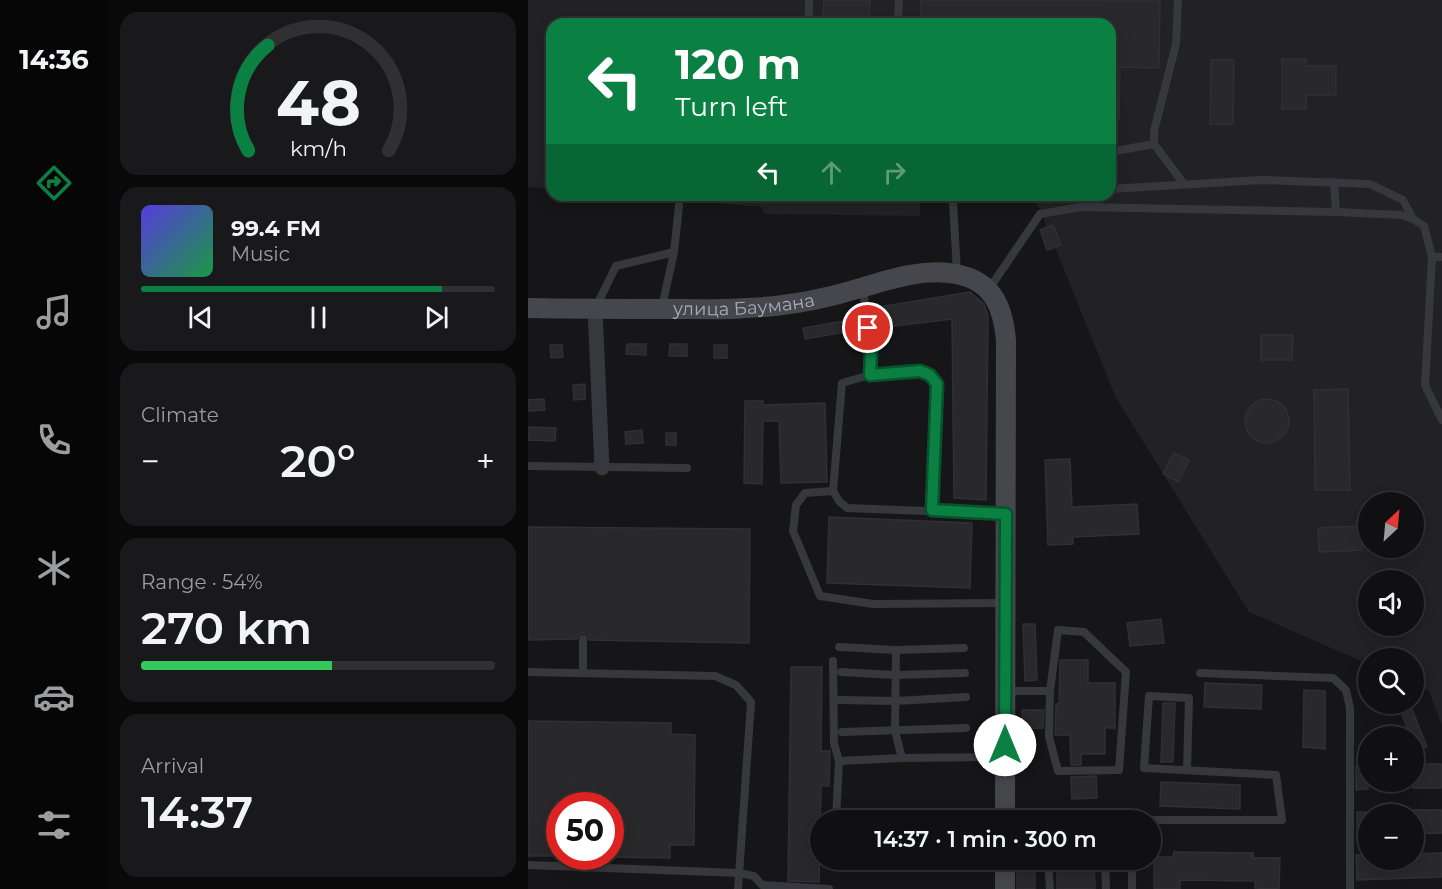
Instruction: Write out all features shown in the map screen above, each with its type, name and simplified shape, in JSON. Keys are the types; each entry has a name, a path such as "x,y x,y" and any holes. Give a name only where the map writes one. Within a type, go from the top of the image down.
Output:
{"main road":[{"name":"улица Баумана","path":"528,308 747,308 826,297 928,272 957,274 989,290"},
{"path":"989,290 999,303 1004,319 1006,340 1005,810"},
{"path":"1005,870 1005,889"}],"street":[{"path":"595,309 602,468"}],"lane":[{"path":"809,0 809,18"},
{"path":"897,18 898,0"},
{"path":"1178,0 1176,44 1154,131 1154,144 1184,184"},
{"path":"1116,151 1154,144"},
{"path":"1116,189 1262,180 1370,184 1403,200 1413,219"},
{"path":"1334,182 1336,212"},
{"path":"1081,207 1090,201"},
{"path":"953,202 957,274"},
{"path":"661,309 674,252 679,206"},
{"path":"989,290 1040,213 1081,207 1401,215 1424,226 1432,257 1425,385 1442,420"},
{"path":"595,309 616,266 674,252"},
{"path":"1432,257 1442,257"},
{"path":"863,287 871,352 870,375"},
{"path":"932,510 937,384 930,375 920,371 870,375 842,383 833,491 847,508 1006,514"},
{"path":"528,466 687,468"},
{"path":"833,491 805,493 796,505 793,531 820,596 873,604 1005,603"},
{"path":"1058,630 1084,632 1126,672 1119,770 1058,771 1049,737 1050,691 1058,630"},
{"path":"583,639 583,672"},
{"path":"839,647 896,650 964,648"},
{"path":"896,650 896,731 902,758"},
{"path":"833,661 834,743 839,761 837,810"},
{"path":"528,672 715,676 736,685 752,702 738,889"},
{"path":"841,672 895,675 965,673"},
{"path":"1200,673 1333,678 1346,690 1350,708 1350,889"},
{"path":"1005,691 1050,691"},
{"path":"1161,820 1281,820 1276,775 1144,768 1149,696 1189,698 1187,770"},
{"path":"839,700 896,701 966,697"},
{"path":"842,732 966,728"},
{"path":"839,761 1005,757"},
{"path":"528,865 739,873 754,876 762,885 829,889"},
{"path":"1049,870 1050,889"},
{"path":"1105,870 1106,889"},
{"path":"1132,870 1132,889"}],"shaded area":[{"path":"528,0 1442,0 1442,726 1429,691 1424,689 1424,648 1358,648 1358,660 1249,612 1116,398 1036,201 1116,201 1116,18 546,18 546,188 528,187"},
{"path":"694,201 920,201 920,216 764,214 762,207"}],"building":[{"path":"824,0 870,0 869,18 823,18"},
{"path":"921,0 1160,0 1159,68 1120,67 1119,120 1116,120 1116,18 921,18"},
{"path":"1282,59 1306,59 1306,66 1336,66 1336,95 1306,95 1306,109 1282,109"},
{"path":"1211,60 1234,60 1233,124 1210,124"},
{"path":"1053,225 1061,245 1047,250 1040,230"},
{"path":"970,292 984,304 988,316 986,500 954,498 952,319 887,327 884,306"},
{"path":"855,319 857,330 805,339 803,328"},
{"path":"1261,335 1293,335 1292,360 1261,360"},
{"path":"627,344 646,344 646,355 626,354"},
{"path":"670,344 687,344 687,356 669,356"},
{"path":"550,345 562,345 563,357 551,358"},
{"path":"714,345 727,345 727,358 714,358"},
{"path":"585,384 585,399 574,400 573,385"},
{"path":"1348,389 1350,490 1315,490 1314,390"},
{"path":"544,399 545,410 528,411 528,400"},
{"path":"1267,399 1282,406 1289,421 1282,436 1267,443 1252,436 1245,421 1252,406"},
{"path":"745,401 763,401 763,405 825,403 827,482 781,483 779,421 763,421 762,484 744,483"},
{"path":"528,427 556,428 555,441 528,440"},
{"path":"642,430 643,443 626,444 625,432"},
{"path":"666,433 676,433 676,445 666,445"},
{"path":"1174,453 1189,460 1178,482 1163,474"},
{"path":"1070,459 1072,507 1137,504 1139,534 1073,537 1073,544 1048,545 1045,460"},
{"path":"829,517 972,523 970,588 827,583"},
{"path":"1358,526 1358,550 1319,552 1318,528"},
{"path":"528,527 750,529 749,643 589,640 584,633 580,634 577,639 528,640"},
{"path":"1161,619 1164,643 1130,646 1127,623"},
{"path":"1023,624 1035,624 1037,680 1025,681"},
{"path":"1060,660 1088,660 1088,683 1115,683 1115,728 1105,728 1105,754 1081,754 1081,765 1071,765 1070,735 1055,735 1056,704 1059,704"},
{"path":"791,667 822,667 821,751 830,751 829,786 821,786 820,810 810,810 810,870 819,870 819,882 788,881"},
{"path":"1205,683 1262,685 1261,709 1204,707"},
{"path":"1304,690 1325,691 1325,749 1303,747"},
{"path":"1163,703 1175,703 1173,762 1161,762"},
{"path":"1022,710 1044,710 1043,728 1022,729"},
{"path":"1402,714 1414,714 1419,726 1406,726"},
{"path":"528,721 671,723 671,734 695,735 694,845 670,845 670,858 624,857 624,792 546,792 546,856 528,856"},
{"path":"1424,764 1442,764 1442,788 1424,788"},
{"path":"1356,766 1358,766 1358,790 1356,790"},
{"path":"1096,776 1097,798 1072,799 1071,777"},
{"path":"1161,782 1240,785 1240,809 1160,806"},
{"path":"1424,810 1442,810 1442,833 1424,834"},
{"path":"1357,812 1358,812 1358,835"},
{"path":"1174,852 1253,853 1253,858 1280,858 1279,889 1255,888 1255,881 1180,880 1180,889 1154,889 1154,870 1161,870 1161,857 1173,857"},
{"path":"1442,853 1442,877 1357,880 1356,855 1358,855 1358,870 1424,870 1424,854"},
{"path":"1017,870 1035,870 1035,889 1017,889"},
{"path":"1057,870 1094,870 1095,889 1057,889"}],"route":[{"path":"868,328 871,352 870,375 920,371 930,375 937,384 932,510 1006,514 1005,745"}]}
